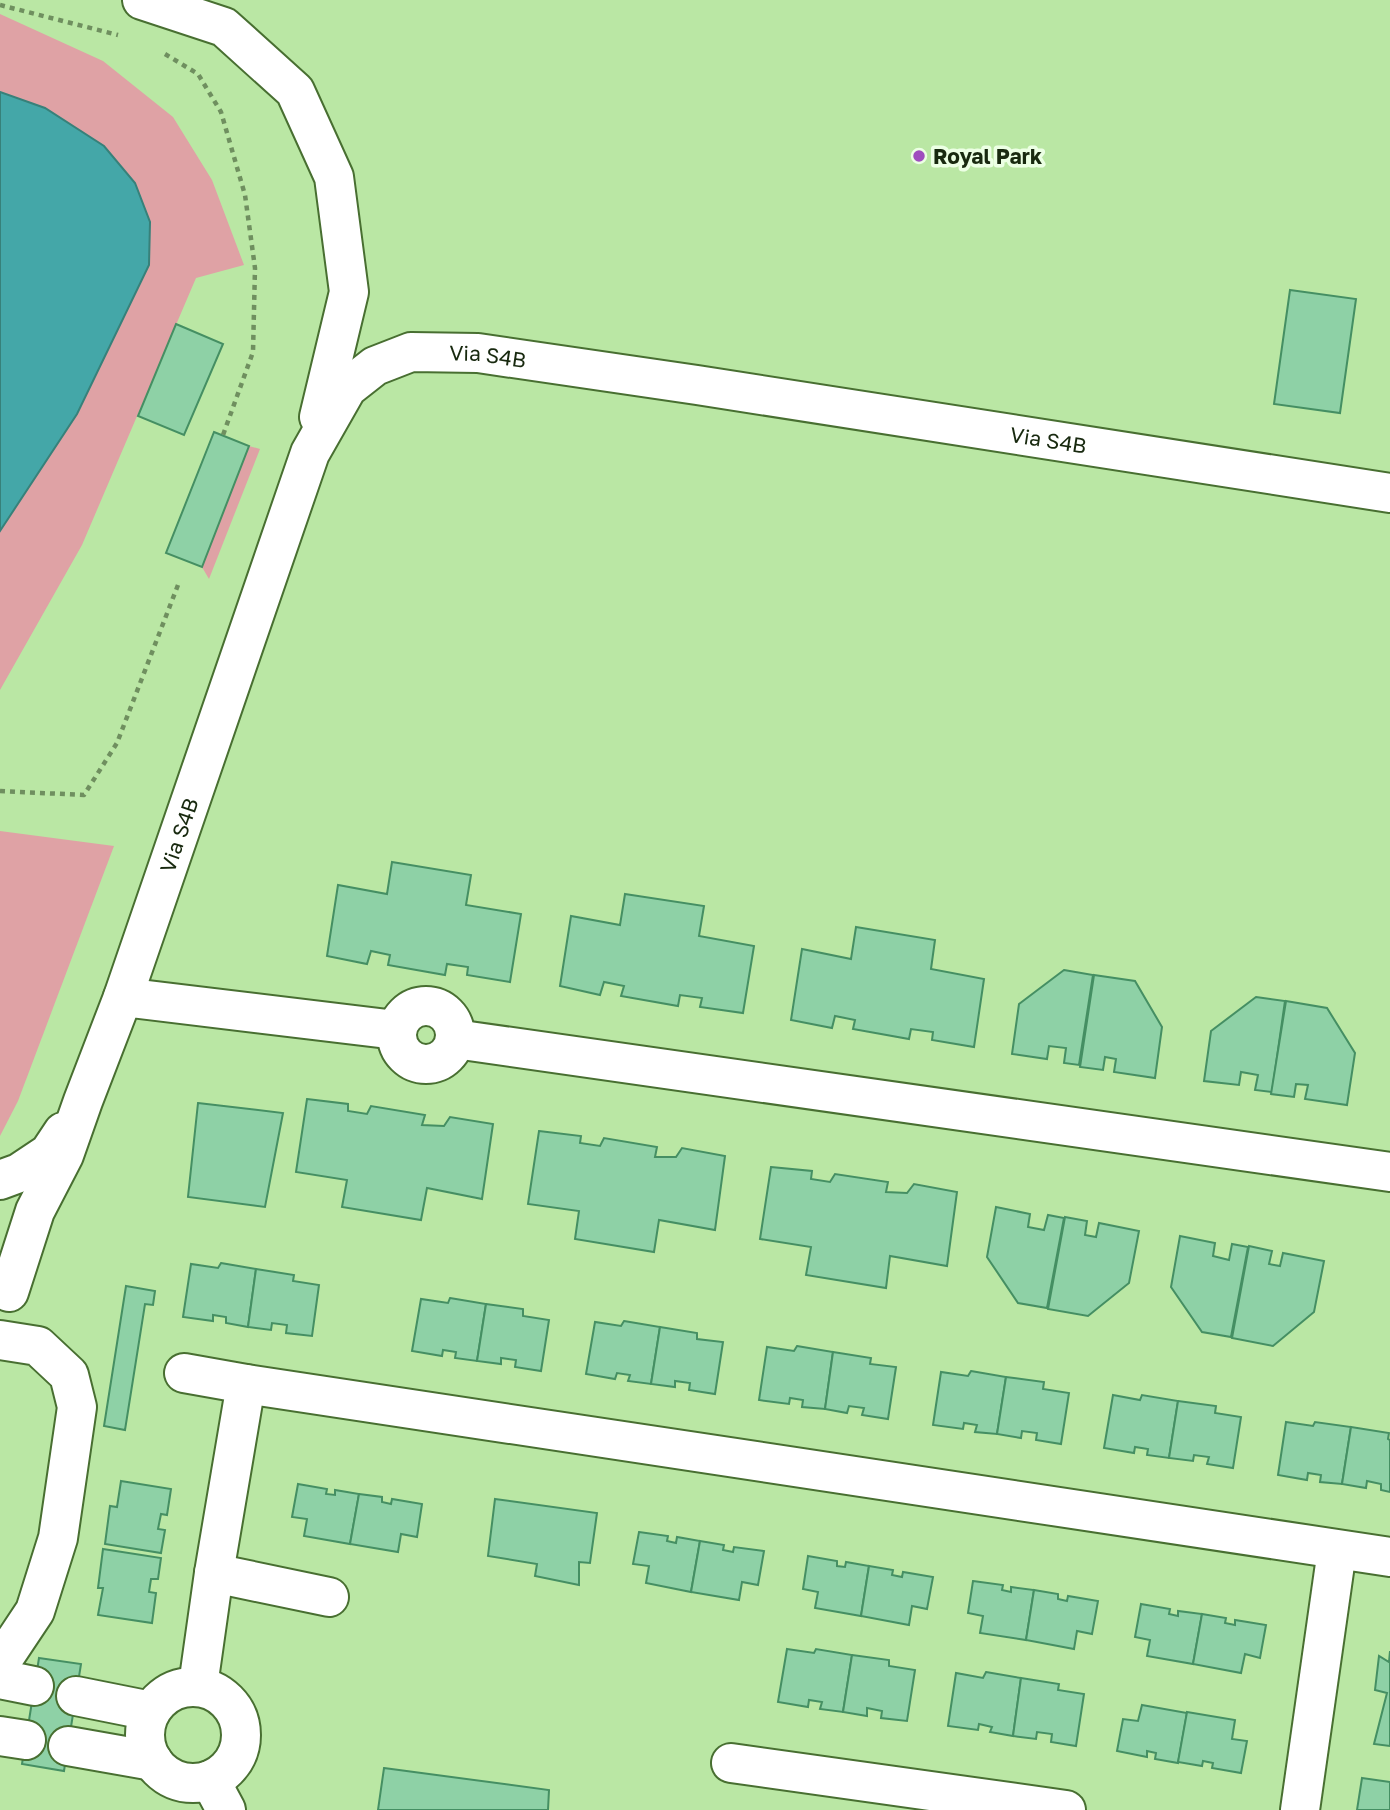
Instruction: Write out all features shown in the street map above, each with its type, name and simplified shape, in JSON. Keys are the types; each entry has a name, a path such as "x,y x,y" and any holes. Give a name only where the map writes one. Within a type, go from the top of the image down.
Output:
{"street":[{"path":"142,0 224,27 295,91 334,177 349,292 310,453"},
{"name":"Via S4B","path":"9,1292 35,1211 64,1155 123,997 310,453 347,388 375,366 411,352 478,353 1390,493"},
{"path":"123,997 396,1030 397,1040 405,1056 421,1064 430,1064 447,1055 455,1039 1390,1172"},
{"name":"Via S4B","path":"0,1180 19,1173 49,1153 83,1101"},
{"path":"0,1241 5,1252 9,1292 0,1340 38,1346 69,1375 77,1407 58,1538 35,1611 7,1653 0,1659"},
{"path":"184,1373 1390,1557"},
{"path":"198,1686 246,1384"},
{"path":"1300,1810 1337,1549"},
{"path":"214,1573 329,1597"},
{"path":"187,1686 198,1686 222,1695 231,1704 241,1728 241,1741 231,1765 200,1796 166,1775 153,1761 146,1745 145,1728 151,1712 166,1694 187,1686"},
{"path":"76,1696 151,1712"},
{"path":"68,1746 153,1761"},
{"path":"731,1763 1066,1810"}],"path":[{"path":"0,5 127,39"},
{"path":"163,53 198,74 221,112 245,195 255,268 253,352 223,435"},
{"path":"0,790 84,795 117,743 178,585"}],"shaded area":[{"path":"0,14 103,61 173,117 212,180 244,265 196,278 82,545 0,690 0,531 77,414 149,265 150,222 135,183 45,108 0,92"},
{"path":"249,446 260,449 209,579 202,567"},
{"path":"0,831 114,846 18,1101 0,1136"}],"water":[{"path":"0,92 45,108 104,146 135,183 150,222 149,265 77,414 0,531"}],"building":[{"path":"1290,290 1356,299 1340,413 1274,404"},
{"path":"176,324 223,344 184,435 138,416"},
{"path":"214,432 249,446 202,567 166,553"},
{"path":"392,862 471,875 466,905 521,914 510,982 467,975 468,967 447,964 445,975 388,965 390,955 371,951 367,964 327,956 338,885 387,894"},
{"path":"625,894 704,906 699,936 754,946 743,1013 700,1007 702,998 680,995 678,1006 621,996 624,986 604,982 600,995 560,986 571,916 620,925"},
{"path":"856,927 935,940 931,969 984,979 974,1047 932,1040 933,1032 911,1029 909,1039 853,1029 855,1020 835,1016 832,1028 791,1020 802,949 851,959"},
{"path":"1064,970 1093,975 1079,1065 1064,1063 1066,1048 1049,1046 1047,1059 1012,1054 1019,1004"},
{"path":"1094,975 1135,981 1162,1027 1155,1078 1114,1072 1116,1059 1105,1057 1103,1070 1080,1067"},
{"path":"1256,997 1285,1001 1272,1092 1255,1090 1258,1075 1241,1072 1239,1085 1204,1081 1211,1031"},
{"path":"1286,1001 1327,1008 1355,1053 1347,1105 1305,1099 1308,1085 1296,1084 1294,1097 1271,1094"},
{"path":"307,1099 348,1104 348,1111 367,1114 371,1106 425,1115 422,1125 444,1126 450,1117 493,1124 482,1199 427,1188 421,1220 342,1207 347,1180 296,1172"},
{"path":"198,1103 283,1113 265,1207 188,1197"},
{"path":"539,1131 581,1136 580,1143 600,1146 604,1138 657,1147 655,1157 676,1157 682,1148 725,1156 715,1230 659,1220 654,1252 575,1239 579,1211 528,1204"},
{"path":"771,1167 812,1171 811,1179 830,1182 835,1174 888,1182 886,1192 907,1193 914,1184 957,1192 947,1266 890,1256 886,1288 806,1275 811,1247 760,1239"},
{"path":"996,1207 1030,1214 1028,1227 1044,1230 1048,1215 1064,1218 1047,1308 1018,1303 987,1257"},
{"path":"1065,1217 1087,1221 1085,1235 1096,1237 1099,1223 1139,1231 1129,1283 1088,1316 1048,1309"},
{"path":"1180,1236 1215,1243 1213,1256 1229,1260 1232,1244 1248,1247 1231,1337 1202,1332 1171,1287"},
{"path":"1249,1246 1272,1251 1269,1264 1280,1266 1283,1253 1324,1261 1314,1312 1273,1346 1232,1338"},
{"path":"221,1263 256,1269 248,1327 226,1323 226,1317 213,1315 213,1321 183,1317 191,1264 218,1268"},
{"path":"256,1269 294,1275 293,1281 319,1285 312,1336 286,1333 287,1325 272,1323 271,1330 248,1327"},
{"path":"126,1286 155,1291 153,1305 145,1304 125,1430 104,1426"},
{"path":"450,1298 486,1304 477,1361 455,1358 456,1352 443,1350 442,1356 412,1351 421,1299 448,1303"},
{"path":"486,1304 523,1309 523,1316 549,1320 541,1371 515,1367 516,1360 501,1358 501,1364 477,1361"},
{"path":"624,1321 660,1327 651,1384 628,1381 630,1375 617,1373 615,1379 586,1374 595,1322 621,1326"},
{"path":"660,1327 697,1333 697,1339 723,1342 715,1394 689,1390 690,1383 675,1381 675,1387 651,1384"},
{"path":"797,1346 833,1352 825,1409 802,1407 803,1400 790,1398 789,1404 759,1400 767,1347 794,1351"},
{"path":"833,1352 871,1358 870,1364 896,1367 888,1419 862,1415 864,1408 849,1406 847,1413 825,1409"},
{"path":"971,1371 1006,1377 997,1434 975,1432 977,1425 964,1423 963,1429 933,1425 941,1372 968,1376"},
{"path":"1006,1377 1044,1382 1043,1389 1069,1393 1061,1444 1036,1440 1037,1433 1022,1431 1021,1438 997,1434"},
{"path":"1113,1395 1140,1400 1142,1395 1178,1401 1169,1458 1147,1455 1148,1449 1135,1447 1134,1453 1104,1448"},
{"path":"1178,1401 1216,1406 1215,1413 1241,1417 1233,1468 1207,1464 1209,1457 1194,1455 1193,1461 1169,1458"},
{"path":"1286,1422 1313,1426 1315,1422 1351,1427 1342,1484 1320,1482 1321,1475 1308,1473 1307,1480 1278,1475"},
{"path":"1351,1427 1389,1433 1390,1492 1381,1490 1381,1484 1367,1481 1366,1488 1342,1484"},
{"path":"121,1481 171,1489 167,1515 161,1514 158,1529 165,1530 161,1553 105,1544 110,1506 117,1507"},
{"path":"298,1484 327,1489 326,1494 335,1495 335,1490 359,1494 350,1544 304,1536 307,1519 292,1517"},
{"path":"359,1494 382,1497 382,1502 391,1504 392,1499 422,1504 417,1537 401,1534 398,1552 350,1544"},
{"path":"495,1499 597,1513 590,1563 579,1562 579,1585 535,1576 537,1564 488,1556"},
{"path":"639,1532 668,1536 667,1541 676,1543 677,1537 700,1541 691,1592 646,1583 649,1566 633,1564"},
{"path":"700,1541 724,1545 723,1550 733,1552 734,1547 764,1551 758,1585 742,1582 739,1600 691,1592"},
{"path":"103,1549 161,1558 158,1579 151,1579 149,1592 156,1593 152,1623 98,1615 103,1588 98,1588"},
{"path":"808,1556 837,1561 837,1566 845,1567 846,1562 869,1566 861,1616 815,1608 818,1592 803,1589"},
{"path":"869,1566 893,1570 892,1575 902,1577 903,1572 933,1577 927,1609 912,1606 909,1625 861,1616"},
{"path":"973,1581 1003,1585 1002,1590 1011,1592 1011,1587 1034,1590 1026,1640 980,1633 983,1616 968,1613"},
{"path":"1034,1590 1058,1594 1058,1599 1067,1601 1068,1596 1098,1601 1092,1634 1077,1631 1074,1649 1026,1640"},
{"path":"1141,1604 1170,1609 1169,1614 1178,1616 1178,1611 1202,1614 1193,1664 1147,1656 1150,1640 1135,1637"},
{"path":"1202,1614 1226,1618 1225,1623 1235,1625 1235,1620 1266,1625 1260,1658 1245,1654 1241,1673 1193,1664"},
{"path":"787,1649 814,1653 816,1649 852,1655 843,1712 820,1709 822,1702 809,1700 808,1707 778,1702"},
{"path":"1390,1651 1390,1746 1374,1744 1387,1693 1375,1690 1379,1656 1389,1662"},
{"path":"852,1655 889,1660 889,1666 915,1670 907,1721 881,1718 882,1711 867,1708 867,1716 843,1712"},
{"path":"39,1658 81,1664 64,1771 22,1764"},
{"path":"986,1672 1021,1678 1013,1736 990,1732 992,1727 979,1724 978,1730 948,1726 956,1673 983,1678"},
{"path":"1021,1678 1059,1684 1058,1690 1084,1694 1076,1746 1051,1742 1052,1734 1037,1732 1036,1739 1013,1736"},
{"path":"1142,1705 1187,1713 1178,1763 1155,1759 1156,1753 1147,1751 1147,1757 1117,1751 1123,1719 1138,1721"},
{"path":"1187,1712 1235,1720 1232,1739 1247,1741 1241,1773 1212,1768 1213,1763 1203,1761 1202,1766 1178,1762"},
{"path":"384,1768 549,1790 548,1810 378,1810"},
{"path":"1362,1778 1390,1782 1390,1810 1357,1810"}],"place":[{"name":"Royal Park","path":"919,156"}]}
